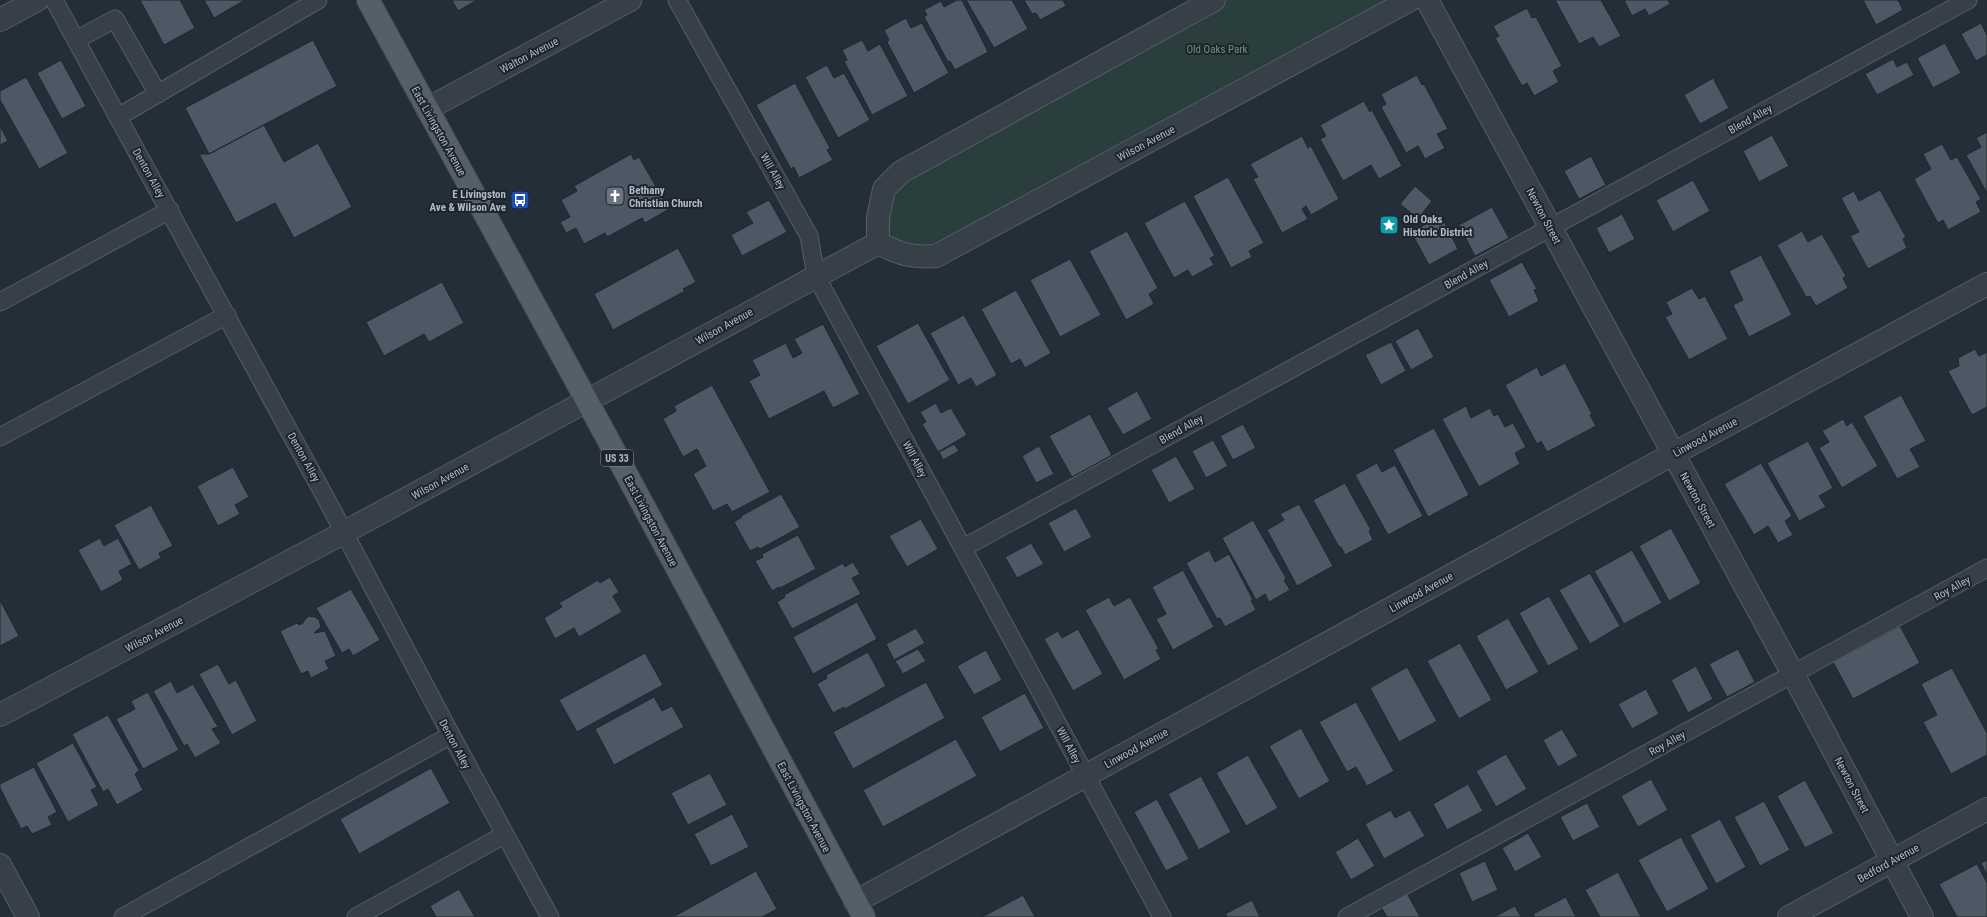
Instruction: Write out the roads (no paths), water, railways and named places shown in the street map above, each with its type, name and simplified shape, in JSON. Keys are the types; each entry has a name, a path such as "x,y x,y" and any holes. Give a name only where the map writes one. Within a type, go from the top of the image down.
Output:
{"main road":[{"name":"East Livingston Avenue","path":"368,0 587,401 859,909"}],"street":[{"path":"0,20 37,0"},
{"name":"Walton Avenue","path":"427,109 630,0"},
{"path":"878,243 878,218 884,189 901,172 1214,0"},
{"name":"Wilson Avenue","path":"0,715 345,532 878,243 898,254 918,258 936,256 1410,0"},
{"name":"Newton Street","path":"1427,0 1793,674 1922,917"},
{"name":"Linwood Avenue","path":"859,909 1086,776 1673,454 1987,284"},
{"name":"Bedford Avenue","path":"1789,917 1987,809"},
{"path":"0,865 28,917"}],"lane":[{"name":"Denton Alley","path":"54,0 345,532 450,735 550,917"},
{"path":"118,117 318,0"},
{"name":"Will Alley","path":"677,0 810,236 816,276 1162,917"},
{"name":"Blend Alley","path":"963,548 1551,229 1968,0"},
{"path":"76,40 115,19 158,94"},
{"path":"0,302 170,210"},
{"path":"0,437 227,315"},
{"name":"Roy Alley","path":"1347,917 1987,568"},
{"path":"123,917 450,735"},
{"path":"356,917 504,835"}],"place":[{"name":"Bethany Christian Church","path":"615,196"},
{"name":"E Livingston Ave & Wilson Ave","path":"520,200"},
{"name":"Old Oaks Historic District","path":"1389,225"}],"park label":[{"name":"Old Oaks Park","path":"1217,49"}]}
